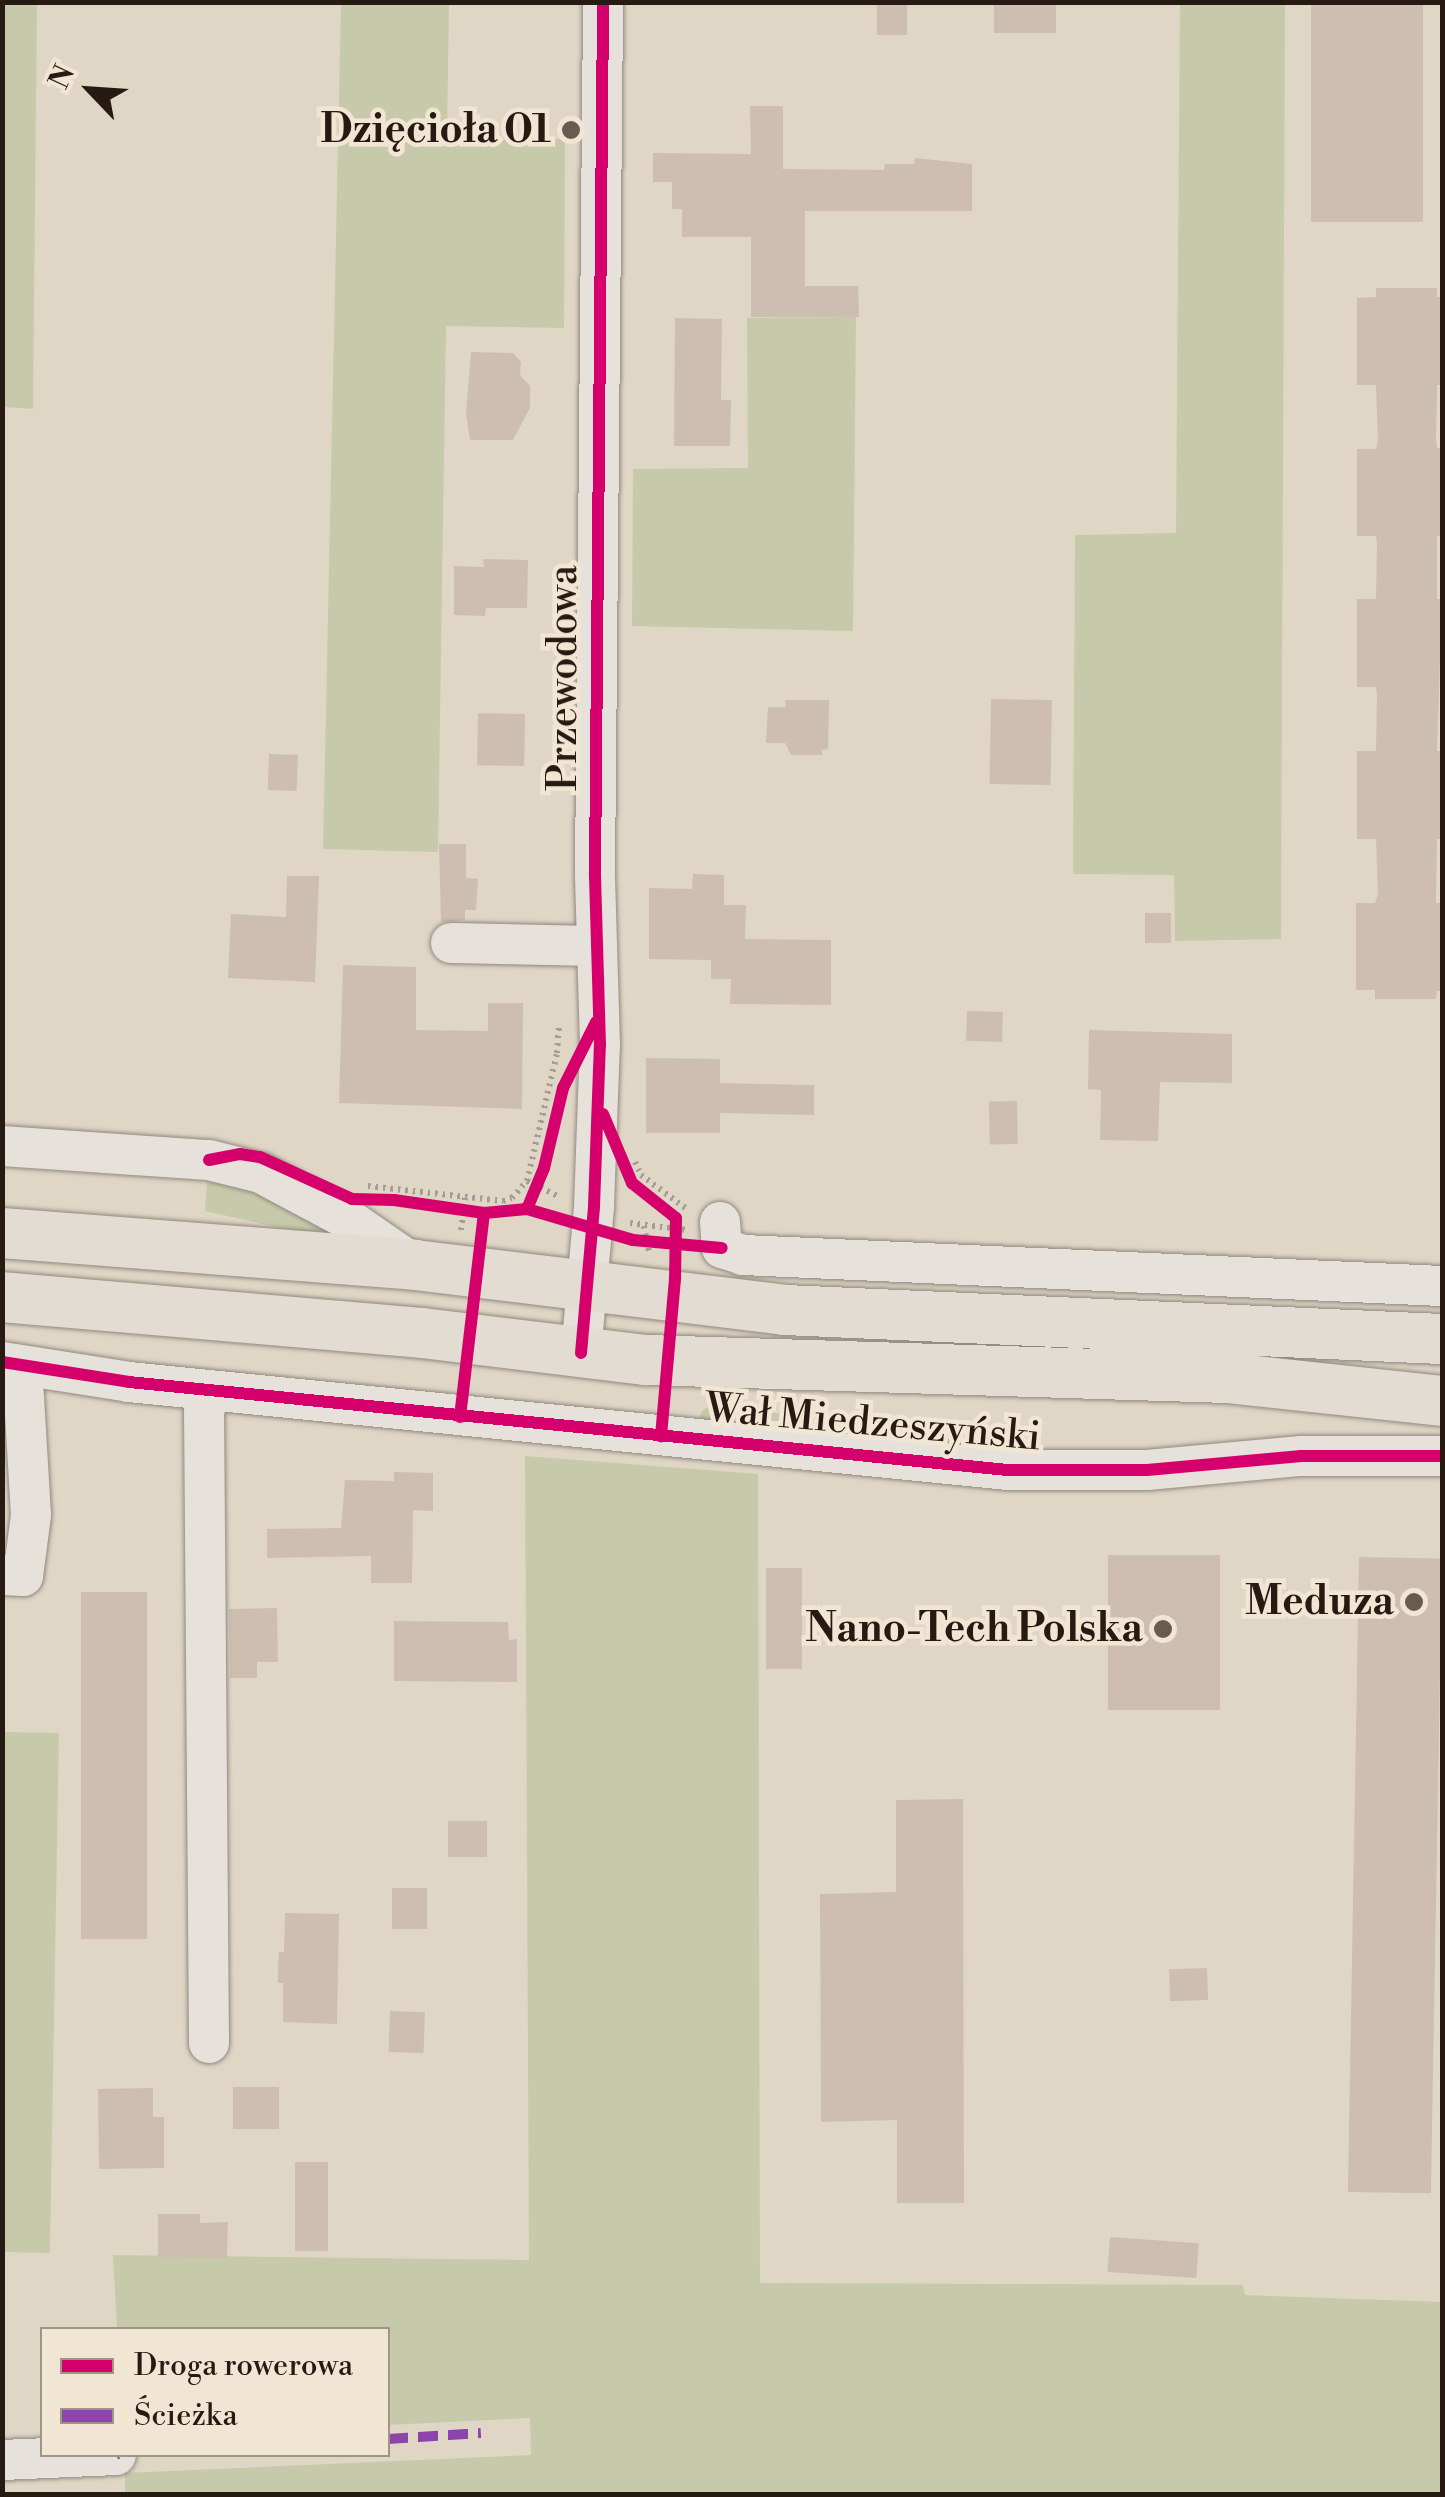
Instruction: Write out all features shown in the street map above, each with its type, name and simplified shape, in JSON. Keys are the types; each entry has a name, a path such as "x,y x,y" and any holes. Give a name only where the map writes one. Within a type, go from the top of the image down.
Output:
{"main road":[{"path":"2,1233 415,1264 587,1288 834,1313 1442,1339"},
{"name":"Wał Miedzeszyński","path":"2,1297 729,1364 1228,1378 1442,1400"}],"street":[{"name":"Przewodowa","path":"581,1353 598,1104 603,2"},
{"path":"450,943 596,946"},
{"path":"2,1146 209,1160 262,1173 351,1221 415,1264"},
{"path":"701,1232 743,1255 1442,1286"},
{"path":"2,1575 23,1576 31,1515 12,1364"},
{"name":"Wał Miedzeszyński","path":"12,1364 210,1390 1006,1470 1147,1470 1301,1456 1442,1456"},
{"path":"208,2043 204,1412 210,1390"},
{"path":"2,2460 70,2457"}],"path":[{"path":"532,1198 570,1074"},
{"path":"598,1104 637,1179 676,1218 701,1232"},
{"path":"366,1200 504,1201 527,1182 532,1198"},
{"path":"353,1184 464,1202 484,1214 532,1198 660,1244"},
{"path":"461,1232 464,1202"},
{"path":"593,1217 626,1214 630,1224 701,1232"}],"green space":[{"path":"2,3 37,3 33,409 3,407"},
{"path":"341,3 449,3 447,137 565,139 564,328 446,326 438,852 323,849"},
{"path":"1180,3 1285,3 1281,939 1175,941 1174,875 1073,874 1075,535 1176,533"},
{"path":"856,317 853,631 632,626 633,469 748,468 747,318"},
{"path":"207,1181 255,1192 328,1229 327,1232 290,1230 205,1211"},
{"path":"712,1404 731,1407 731,1417 740,1418 742,1408 850,1424 952,1426 958,1430 961,1449 698,1422 702,1411"},
{"path":"525,1456 758,1474 760,2283 1243,2285 1245,2295 1442,2302 1442,2494 125,2494 125,2473 531,2455 530,2418 390,2425 390,2327 117,2327 113,2255 529,2260"},
{"path":"3,1732 59,1733 50,2253 2,2252"}],"building":[{"path":"877,2 907,2 907,35 877,35"},
{"path":"994,2 1056,2 1056,33 994,33"},
{"path":"1311,2 1423,2 1423,222 1311,222"},
{"path":"750,106 783,106 783,169 884,170 885,164 914,164 915,158 972,164 972,211 805,211 805,286 858,286 859,317 751,317 751,237 682,237 682,209 672,209 672,182 653,182 653,153 751,154"},
{"path":"1376,288 1437,288 1437,297 1442,297 1442,385 1437,385 1436,440 1437,448 1442,448 1442,536 1437,536 1437,599 1442,599 1437,751 1442,751 1442,839 1437,839 1436,903 1442,903 1442,991 1437,991 1436,999 1375,999 1375,990 1356,990 1356,903 1375,903 1378,894 1376,839 1357,839 1357,751 1376,751 1377,696 1376,687 1357,687 1357,599 1376,599 1377,545 1376,536 1357,536 1357,449 1376,449 1378,440 1376,385 1357,385 1357,298 1376,297"},
{"path":"675,318 722,319 721,400 731,400 730,446 674,446"},
{"path":"471,352 513,353 521,362 520,375 530,386 530,408 513,440 470,440 466,414"},
{"path":"483,559 528,560 527,608 486,608 485,616 454,615 454,566 484,567"},
{"path":"991,699 1052,700 1051,785 990,784"},
{"path":"785,700 829,700 828,749 822,750 822,755 791,755 785,743 766,743 768,707 786,707"},
{"path":"478,713 525,714 524,766 477,765"},
{"path":"269,754 298,755 297,791 268,790"},
{"path":"439,844 466,844 466,878 478,879 476,910 465,910 465,920 441,922"},
{"path":"693,874 724,875 724,905 746,905 745,939 831,940 831,1005 730,1004 731,979 711,979 711,960 649,959 649,888 692,889"},
{"path":"287,876 319,876 315,982 228,978 231,914 286,917"},
{"path":"1145,913 1171,913 1171,943 1145,943"},
{"path":"343,965 416,967 416,1030 488,1031 488,1003 523,1003 522,1109 339,1103"},
{"path":"967,1011 1003,1012 1002,1042 966,1041"},
{"path":"1089,1030 1232,1034 1232,1083 1160,1082 1158,1141 1100,1140 1101,1090 1088,1089"},
{"path":"646,1058 720,1059 720,1083 814,1085 814,1115 720,1113 720,1133 646,1133"},
{"path":"989,1101 1017,1101 1018,1144 990,1144"},
{"path":"394,1472 433,1473 433,1511 413,1510 412,1583 371,1583 371,1556 267,1558 267,1529 341,1528 345,1480 394,1481"},
{"path":"1108,1555 1220,1555 1220,1710 1108,1710"},
{"path":"1359,1557 1442,1558 1431,2193 1348,2192"},
{"path":"766,1568 802,1568 802,1669 766,1669"},
{"path":"81,1592 147,1592 147,1939 81,1939"},
{"path":"277,1608 278,1662 257,1662 257,1678 230,1678 229,1609"},
{"path":"394,1621 508,1622 509,1640 517,1639 517,1682 394,1681"},
{"path":"963,1799 964,2203 897,2203 897,2120 821,2122 820,1894 896,1892 896,1800"},
{"path":"448,1821 487,1821 487,1857 448,1857"},
{"path":"392,1888 427,1888 427,1929 392,1929"},
{"path":"285,1913 339,1914 337,2024 283,2022 283,1983 278,1983 278,1967 279,1952 284,1952"},
{"path":"1207,1968 1208,2000 1170,2001 1169,1969"},
{"path":"390,2011 425,2012 424,2053 389,2052"},
{"path":"233,2087 279,2087 279,2129 233,2129"},
{"path":"153,2088 153,2117 164,2117 164,2168 99,2169 98,2089"},
{"path":"295,2162 328,2162 328,2251 295,2251"},
{"path":"158,2214 200,2214 200,2223 228,2222 227,2258 158,2257"},
{"path":"1110,2237 1199,2243 1196,2278 1108,2272"}],"marked path":[{"path":"390,2439 481,2433"}],"cycle path":[{"path":"581,1353 594,1206 600,1045 595,873 603,2"},
{"path":"527,1209 544,1168 563,1088 596,1022"},
{"path":"603,1114 632,1183 676,1218 675,1279 661,1436"},
{"path":"209,1160 240,1154 260,1157 352,1199 394,1200 484,1213 527,1209 633,1240 722,1248"},
{"path":"460,1417 484,1213"},
{"path":"2,1362 129,1382 1007,1470 1147,1470 1301,1456 1442,1456"}],"place":[{"name":"Dzięcioła 01","path":"571,130"},
{"name":"Meduza","path":"1414,1602"},
{"name":"Nano-Tech Polska","path":"1163,1629"}]}
